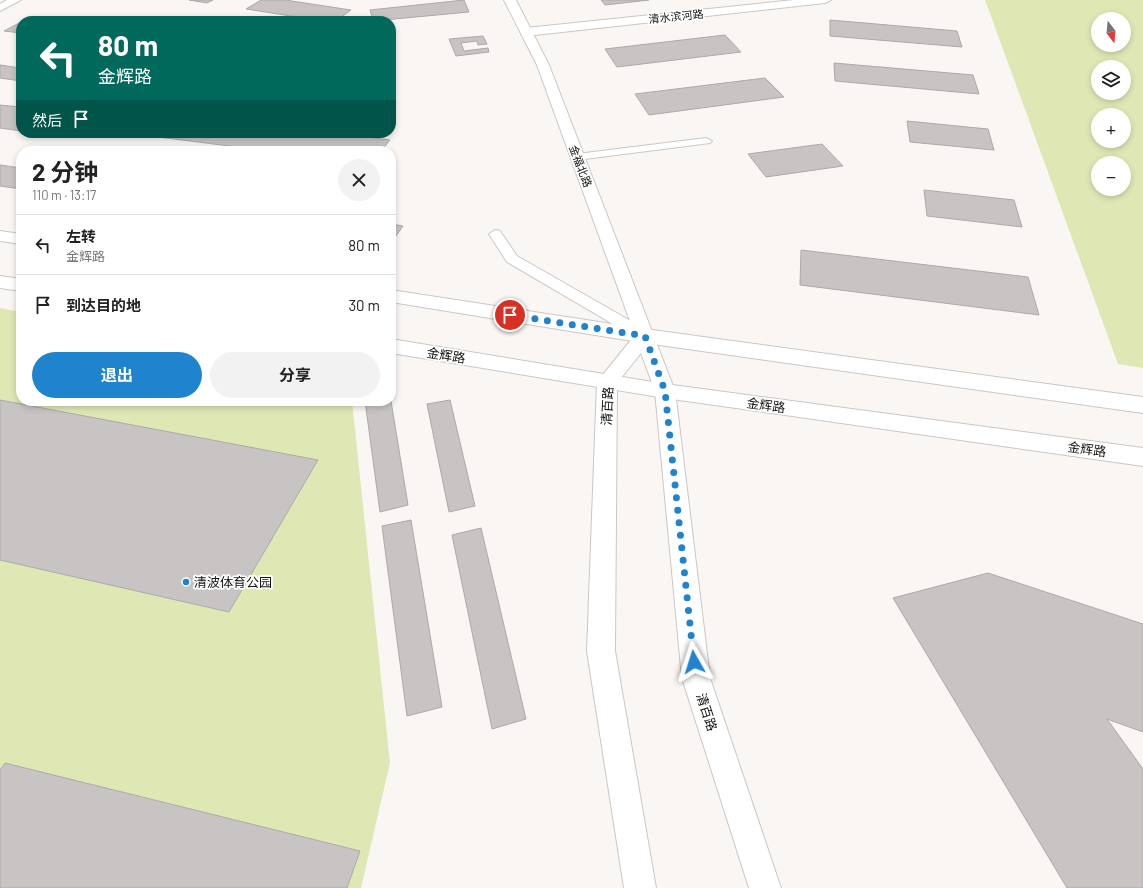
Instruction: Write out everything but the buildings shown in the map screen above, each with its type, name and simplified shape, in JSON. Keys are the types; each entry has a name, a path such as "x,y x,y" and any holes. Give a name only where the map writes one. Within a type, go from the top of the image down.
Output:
{"street":[{"path":"0,8 15,0"},
{"name":"金福北路","path":"510,0 543,66 645,336"},
{"name":"清水滨河路","path":"526,32 825,0"},
{"path":"0,236 16,238"},
{"path":"0,282 16,284"},
{"path":"396,297 645,336 1143,406"},
{"name":"清百路","path":"640,888 602,651 607,382 645,336"},
{"name":"清百路","path":"645,336 665,391 696,678 765,888"},
{"name":"金辉路","path":"396,347 665,391 1143,457"}],"lane":[{"path":"577,157 706,141"},
{"path":"495,234 512,259 645,336"}],"green space":[{"path":"985,0 1143,0 1143,368 1118,364"},
{"name":"清波体育公园","path":"0,308 16,311 16,406 353,406 390,763 361,888 0,888"}],"place":[{"name":"清波体育公园","path":"186,582"}],"route":[{"path":"510,315 645,336 665,391 694,662"}]}
